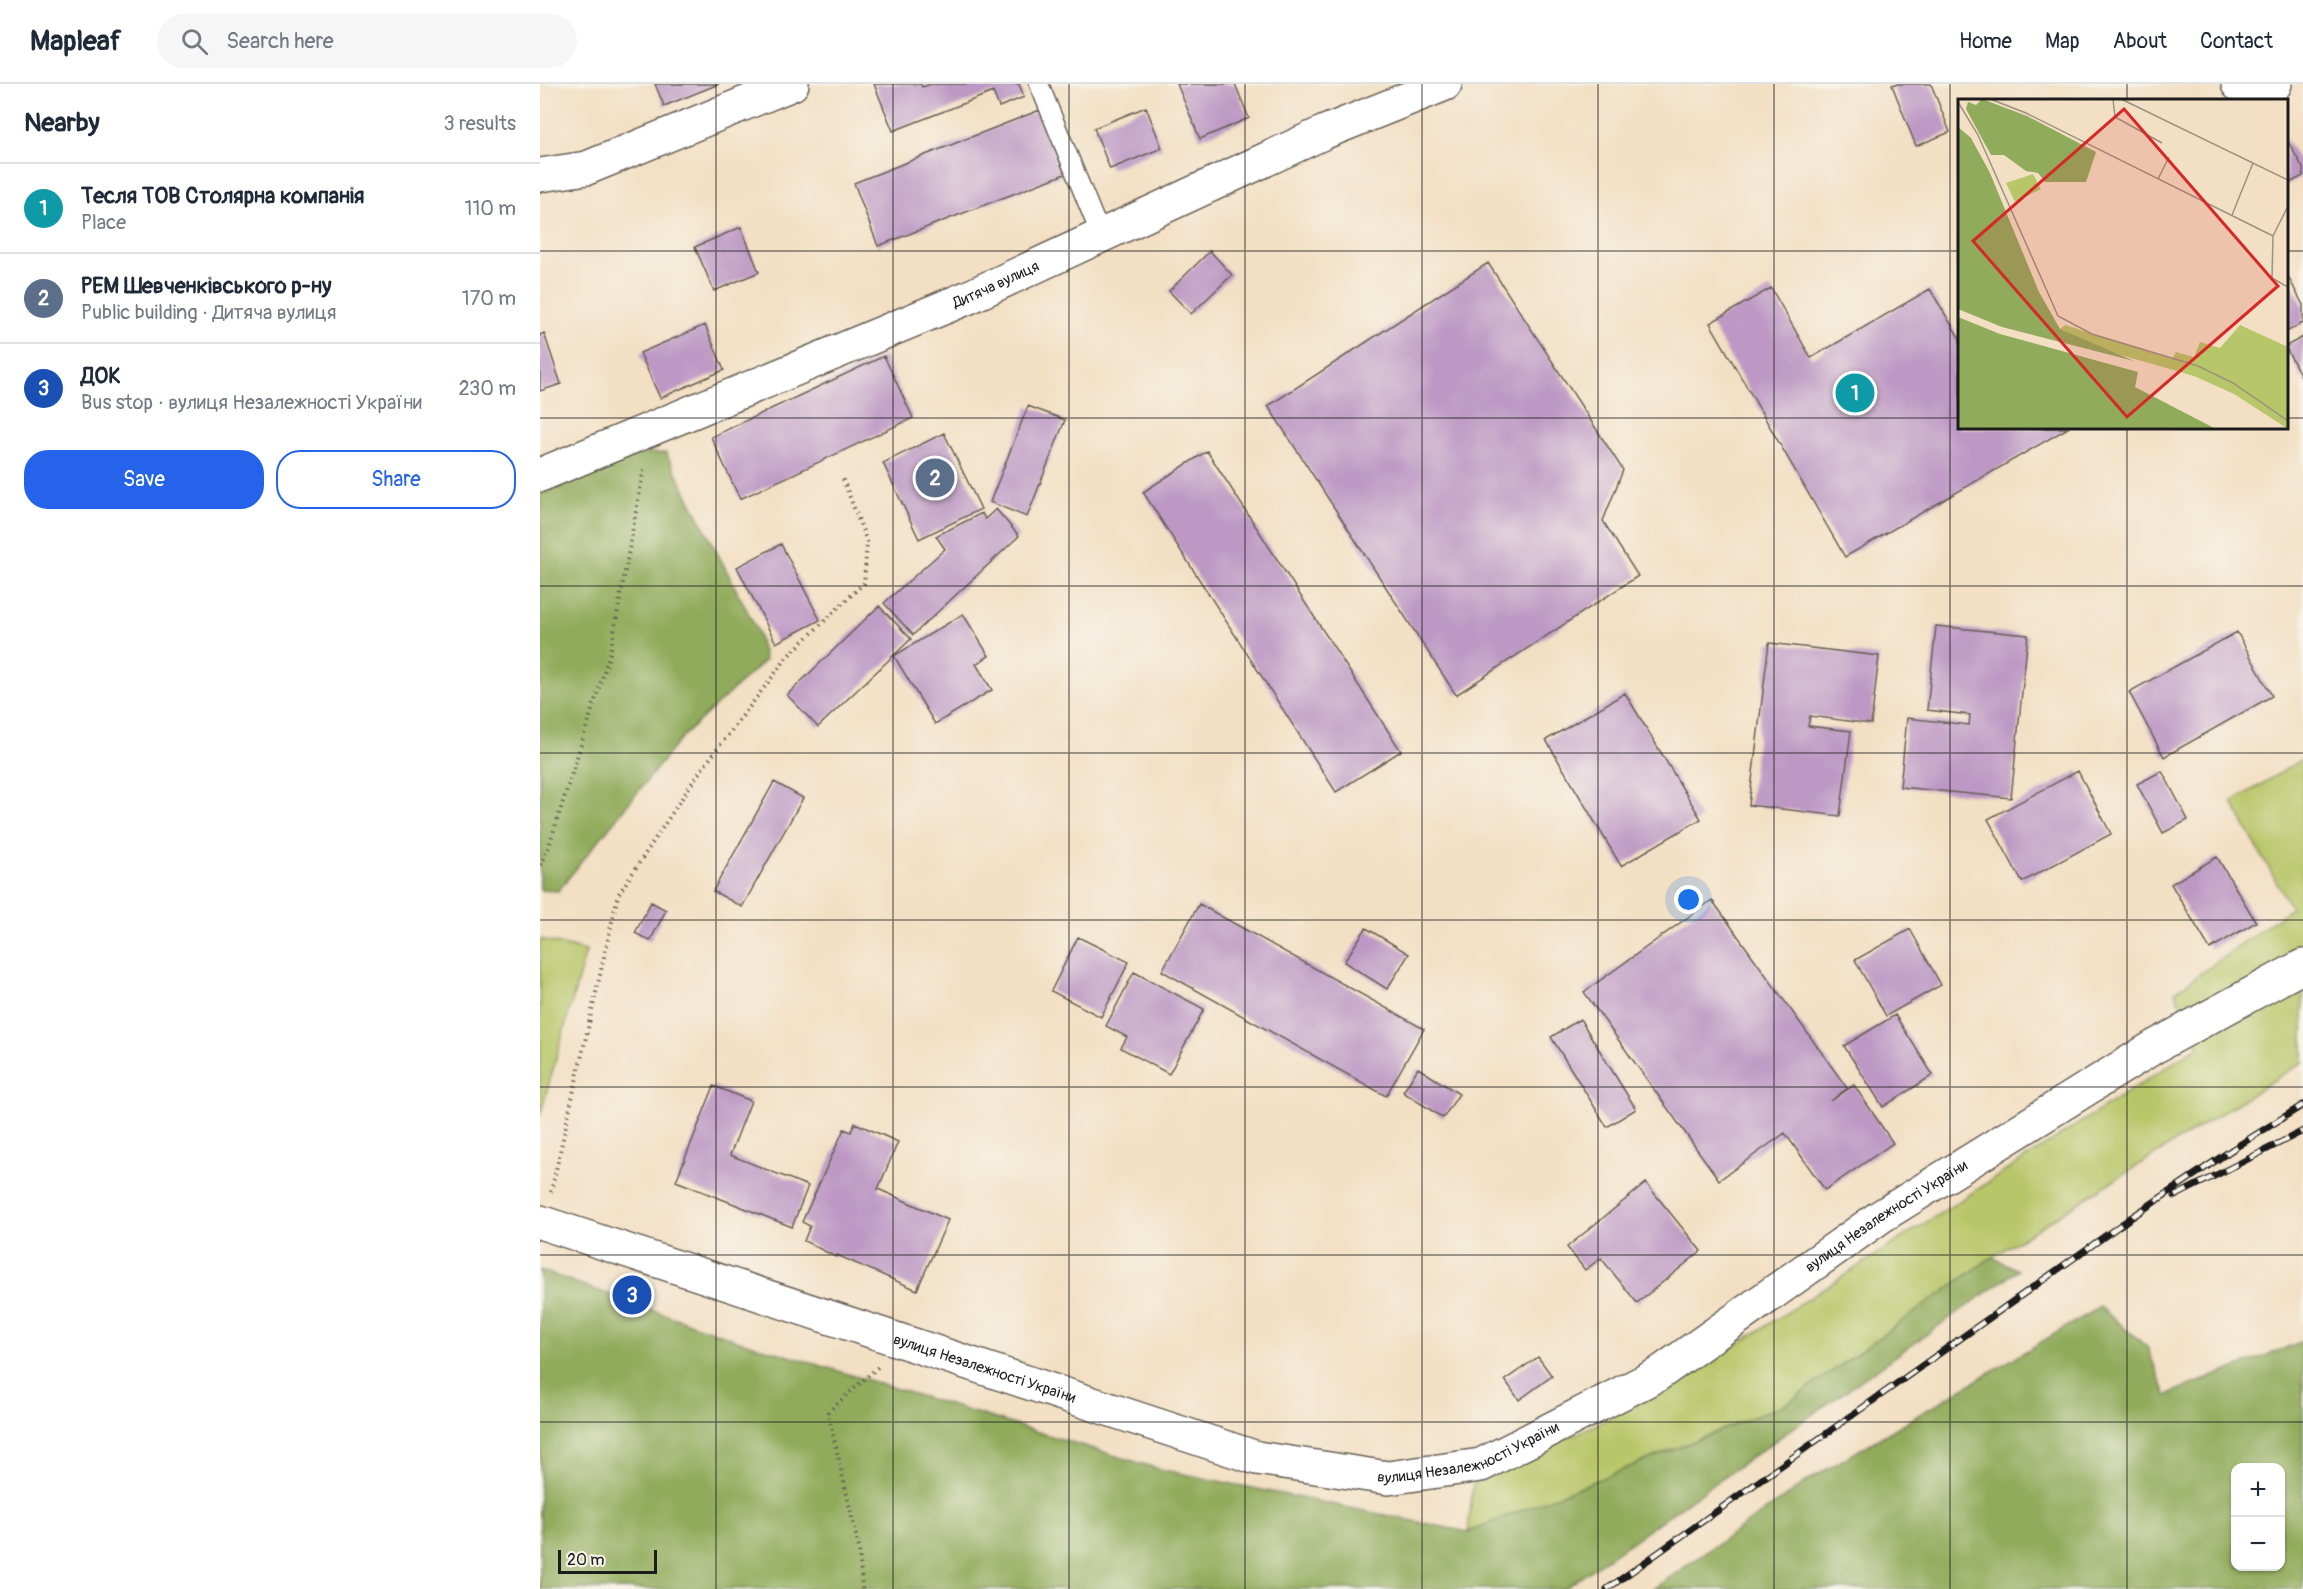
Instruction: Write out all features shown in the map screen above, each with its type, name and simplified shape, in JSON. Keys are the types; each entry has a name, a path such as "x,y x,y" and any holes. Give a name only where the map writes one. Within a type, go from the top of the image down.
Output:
{"main road":[{"path":"540,175 587,168 792,84"},
{"name":"Дитяча вулиця","path":"540,475 969,297 1325,132 1445,84"},
{"path":"2238,84 2250,89 2275,84"},
{"name":"вулиця Незалежності України","path":"545,1208 1257,1458 1388,1478 1481,1466 1658,1375 1880,1217 2154,1047 2303,966"}],"lane":[{"path":"1039,84 1101,236"}],"path":[{"path":"540,864 548,849 610,653 651,429"},
{"path":"545,1208 618,894 696,777 789,655 864,583 867,542 843,479"},
{"path":"862,1589 859,1548 828,1412 879,1366"}],"green space":[{"path":"644,453 666,453 757,630 765,660 682,737 558,891 540,890 540,494"},
{"path":"2303,759 2303,1062 1992,1257 1786,1404 1468,1532 1473,1484 1667,1390 2199,1046 2175,992 2291,908 2232,802"},
{"path":"540,939 586,951 540,1116"},
{"path":"1992,1257 2018,1270 1564,1589 540,1589 540,1270 740,1341 1159,1469 1468,1532 1786,1404"},
{"path":"2100,1307 2147,1347 2166,1395 2303,1341 2303,1589 1653,1589 1809,1480"}],"building":[{"path":"655,84 719,84 664,106"},
{"path":"874,84 921,84 922,87 931,84 1019,84 1024,97 999,107 993,92 893,131"},
{"path":"1177,84 1235,84 1249,118 1200,139"},
{"path":"1931,84 1950,132 1916,146 1892,85"},
{"path":"1146,107 1162,148 1110,169 1094,128"},
{"path":"1040,110 1065,174 878,246 854,183"},
{"path":"2288,142 2303,168 2303,176 2288,184"},
{"path":"741,227 759,272 714,291 695,247"},
{"path":"1210,251 1232,275 1191,314 1169,291"},
{"path":"1488,263 1623,470 1603,521 1638,576 1456,695 1268,406"},
{"path":"2288,277 2303,305 2303,323 2288,331"},
{"path":"1771,288 1811,358 1930,289 1958,336 1958,429 2066,429 1845,557 1710,323"},
{"path":"705,325 724,370 660,398 640,353"},
{"path":"544,333 561,384 540,391 540,335"},
{"path":"2303,337 2303,380 2288,352 2288,345"},
{"path":"884,356 913,418 740,499 711,437"},
{"path":"1028,406 1065,420 1027,517 990,502"},
{"path":"944,433 981,509 919,539 883,463"},
{"path":"1207,451 1401,751 1336,792 1143,492"},
{"path":"996,509 1019,536 913,635 884,603 945,549 936,536 982,513 985,519"},
{"path":"781,544 820,620 776,643 737,567"},
{"path":"879,606 911,639 818,727 787,695"},
{"path":"963,614 989,656 976,664 992,690 935,724 894,656"},
{"path":"1936,626 2028,635 2011,798 1900,787 1907,718 1969,725 1970,715 1927,710"},
{"path":"2237,632 2272,696 2164,757 2129,692"},
{"path":"1769,643 1879,656 1871,724 1810,716 1808,726 1851,731 1840,816 1749,805"},
{"path":"1625,693 1701,819 1621,866 1546,740"},
{"path":"2078,771 2111,834 2022,882 1988,819"},
{"path":"2162,771 2188,820 2163,833 2137,784"},
{"path":"774,782 803,798 742,907 713,891"},
{"path":"2217,857 2256,922 2210,949 2171,884"},
{"path":"1712,900 1847,1088 1831,1101 1854,1085 1893,1143 1825,1190 1785,1133 1719,1180 1584,992"},
{"path":"651,902 666,910 650,941 635,933"},
{"path":"1199,904 1424,1029 1386,1096 1162,971"},
{"path":"1366,928 1409,954 1387,989 1344,962"},
{"path":"1910,929 1941,985 1886,1016 1855,960"},
{"path":"1078,937 1129,962 1101,1017 1051,991"},
{"path":"1134,972 1204,1009 1169,1074 1121,1048 1127,1037 1106,1026"},
{"path":"1895,1015 1933,1075 1883,1107 1844,1046"},
{"path":"1580,1019 1636,1109 1607,1127 1551,1037"},
{"path":"1418,1068 1459,1094 1443,1118 1403,1092"},
{"path":"714,1086 751,1101 730,1155 808,1186 792,1227 676,1181"},
{"path":"855,1123 898,1142 878,1189 948,1220 917,1290 837,1255 836,1257 804,1241 810,1226 802,1222 844,1129 851,1132"},
{"path":"1646,1183 1701,1251 1637,1303 1601,1258 1585,1270 1567,1247"},
{"path":"1538,1357 1552,1376 1519,1400 1505,1380"}],"railway":[{"path":"1607,1589 2129,1219 2303,1105"},
{"path":"2175,1196 2303,1131"}],"place":[{"name":"Тесля ТОВ Столярна компанія","path":"1855,393"},
{"name":"РЕМ Шевченківського р-ну","path":"935,478"},
{"name":"ДОК","path":"632,1295"}]}
